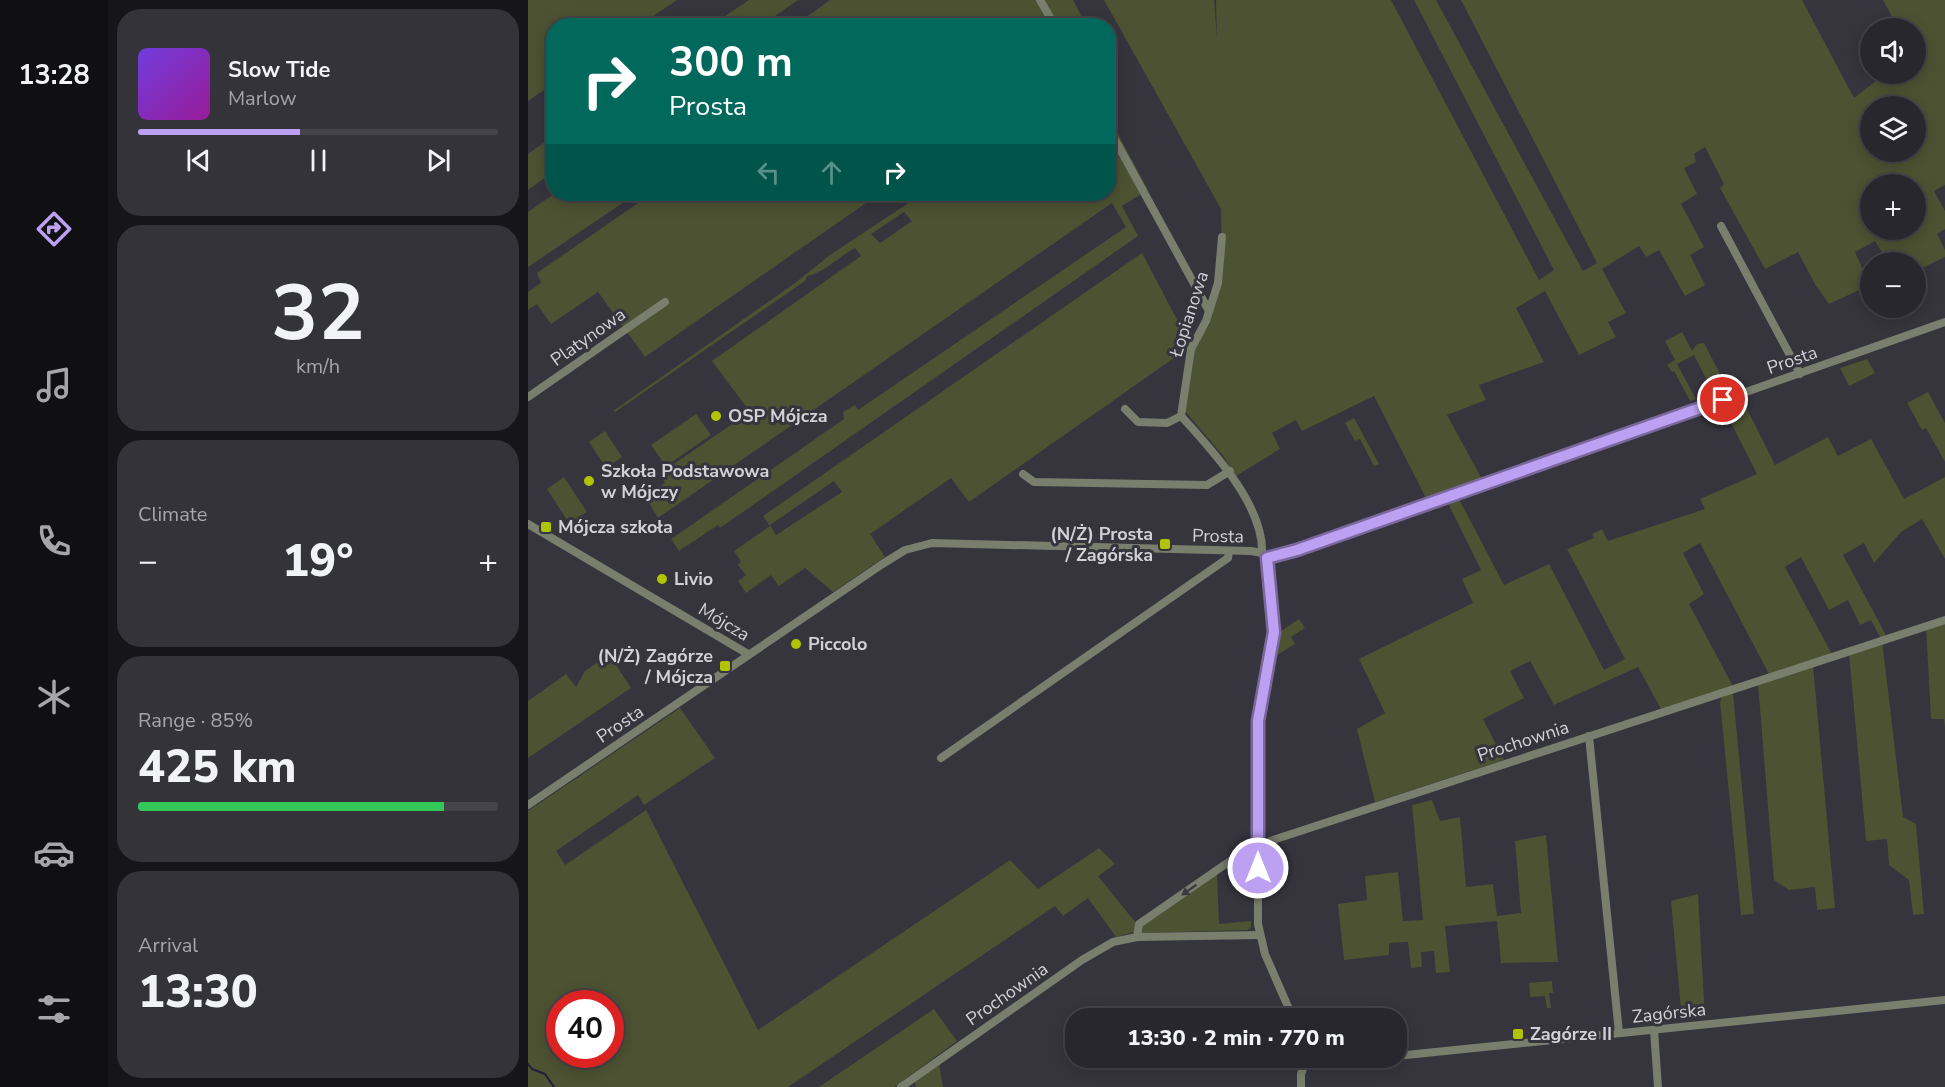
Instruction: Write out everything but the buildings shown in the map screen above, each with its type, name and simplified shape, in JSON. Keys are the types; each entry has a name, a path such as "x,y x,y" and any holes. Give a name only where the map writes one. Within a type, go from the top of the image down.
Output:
{"street":[{"path":"1040,0 1050,18"},
{"path":"1116,142 1209,311"},
{"path":"1721,226 1800,374"},
{"name":"Łopianowa","path":"1181,416 1191,349 1209,311 1218,283 1221,237"},
{"name":"Platynowa","path":"528,397 665,302"},
{"name":"Prosta","path":"528,805 880,565 916,545 932,543 1264,555 1297,550 1945,322"},
{"path":"1125,409 1138,422 1167,423 1181,416 1230,471 1260,533 1274,632 1258,721 1260,935 1289,1008"},
{"path":"1023,474 1034,482 1207,485 1230,471"},
{"name":"Mójcza","path":"528,524 748,654"},
{"path":"941,758 1228,558 1229,552"},
{"name":"Prochownia","path":"1137,937 1137,928 1144,920 1246,850 1945,620"},
{"path":"1589,736 1619,1033"},
{"name":"Prochownia","path":"901,1087 1094,952 1113,942 1137,937 1260,935"},
{"name":"Zagórska","path":"1407,1055 1945,1000"},
{"path":"1654,1030 1658,1087"},
{"path":"1301,1087 1303,1068"}],"green space":[{"path":"528,0 677,0 650,18 546,18 546,89 528,101"},
{"path":"749,0 798,0 772,18 722,18"},
{"path":"830,0 1073,0 1082,18 805,18"},
{"path":"1104,0 1214,0 1217,39 1216,0 1391,0 1539,280 1554,270 1414,0 1436,0 1583,271 1597,263 1461,0 1802,0 1854,98 1872,84 1926,84 1926,18 1893,18 1883,0 1945,0 1945,185 1934,191 1945,211 1945,229 1937,234 1945,250 1945,257 1926,266 1926,252 1882,252 1875,241 1855,252 1860,263 1860,290 1829,304 1816,286 1798,252 1765,269 1720,188 1724,184 1705,147 1694,154 1696,162 1684,168 1697,194 1681,204 1704,247 1690,255 1705,285 1685,296 1659,250 1646,257 1639,246 1602,269 1626,313 1608,322 1616,337 1579,355 1545,291 1516,308 1544,362 1479,385 1486,400 1447,415 1482,479 1426,498 1374,396 1302,431 1296,420 1272,433 1280,449 1236,476 1224,457 1184,410 1194,348 1209,325 1222,276 1221,209"},
{"path":"1116,130 1148,190 1122,206 1138,236 720,528 718,525 679,551 671,539 844,419 843,412 855,405 858,410 1126,227 1112,203 658,518 645,496 665,483 659,474 750,412 712,361 861,256 855,248 825,268 807,276 805,281 615,412 613,411 795,283 830,255 911,201 1116,201","holes":["904,212 912,221 880,243 871,234"]},
{"path":"546,141 546,177 528,190 528,154"},
{"path":"546,200 626,201 528,267 528,212"},
{"path":"641,201 869,201 645,357 598,292 551,324 537,304 528,310 528,292 541,283 537,273"},
{"path":"1142,253 1191,346 969,502 951,478 870,534 885,557 833,592 805,568 779,586 771,575 746,593 738,581 746,575 738,565 741,561 734,551 770,526 763,516","holes":["834,481 842,492 776,535 770,525"]},
{"path":"1682,332 1692,351 1697,344 1704,343 1729,391 1715,396 1694,355 1677,364 1696,399 1690,401 1674,371 1672,372 1667,365 1675,360 1665,341"},
{"path":"1867,359 1875,373 1849,386 1840,368"},
{"path":"1928,392 1945,423 1945,462 1926,428 1922,430 1907,403"},
{"path":"1743,401 1775,465 1828,437 1838,456 1871,439 1904,499 1945,477 1945,559 1922,519 1901,532 1874,563 1864,543 1843,555 1887,637 1881,639 1871,620 1860,625 1848,600 1829,610 1801,557 1785,567 1833,656 1770,676 1700,543 1683,553 1704,594 1689,604 1734,688 1662,711 1638,667 1554,705 1530,661 1510,671 1524,698 1483,719 1504,760 1375,802 1357,729 1385,713 1359,659 1473,603 1462,579 1481,570 1448,503 1459,499 1504,585 1549,564 1604,670 1625,659 1567,549 1594,538 1592,534 1602,529 1608,541 1705,509 1700,499 1757,474 1723,407"},
{"path":"696,414 711,435 666,466 651,445"},
{"path":"1354,418 1379,464 1374,466 1360,439 1355,441 1345,423"},
{"path":"605,431 622,457 606,468 589,442"},
{"path":"564,477 587,512 569,523 547,489"},
{"path":"1299,619 1305,628 1291,637 1295,644 1277,655 1280,632"},
{"path":"1945,620 1945,729 1944,719 1931,719 1926,626"},
{"path":"1882,640 1903,817 1916,824 1924,914 1913,915 1909,880 1889,865 1887,839 1866,841 1849,653"},
{"path":"609,654 631,688 528,758 528,701 566,674 576,687 585,671"},
{"path":"1813,665 1835,908 1817,910 1815,887 1789,890 1774,880 1758,684"},
{"path":"1733,693 1754,914 1741,915 1720,702 1722,697"},
{"path":"680,708 715,758 644,805 638,795 556,851 565,865 646,810 758,1030 1010,860 1038,889 1099,848 1115,864 1098,876 1136,923 1134,932 1116,937 1088,898 1063,916 1055,906 788,1087 528,1087 528,811"},
{"path":"1432,800 1440,821 1460,817 1466,887 1493,884 1497,916 1521,913 1515,841 1546,835 1558,962 1501,963 1497,921 1445,926 1450,972 1436,973 1434,951 1421,952 1422,967 1411,968 1408,942 1389,943 1389,955 1344,960 1338,904 1367,900 1365,876 1398,872 1403,921 1423,920 1412,805"},
{"path":"1217,874 1219,924 1251,921 1251,927 1248,930 1143,933 1140,931 1142,924"},
{"path":"1698,894 1705,1018 1682,1020 1671,901"},
{"path":"1552,981 1553,993 1549,993 1551,1008 1547,1008 1545,996 1530,997 1529,983"},
{"path":"934,1009 957,1041 894,1087 819,1087"},
{"path":"939,1063 943,1087 916,1087 914,1080"}],"waterway":[{"path":"528,1064 532,1069 545,1074 554,1087"}],"place":[{"name":"OSP Mójcza","path":"716,416"},
{"name":"Szkoła Podstawowa w Mójczy","path":"589,481"},
{"name":"Mójcza szkoła","path":"546,527"},
{"name":"(N/Ż) Prosta / Zagórska","path":"1165,544"},
{"name":"Livio","path":"662,579"},
{"name":"Piccolo","path":"796,644"},
{"name":"(N/Ż) Zagórze / Mójcza","path":"725,666"},
{"name":"Zagórze II","path":"1518,1034"}],"route":[{"path":"1258,868 1258,721 1274,632 1267,558 1297,550 1723,400"}]}
